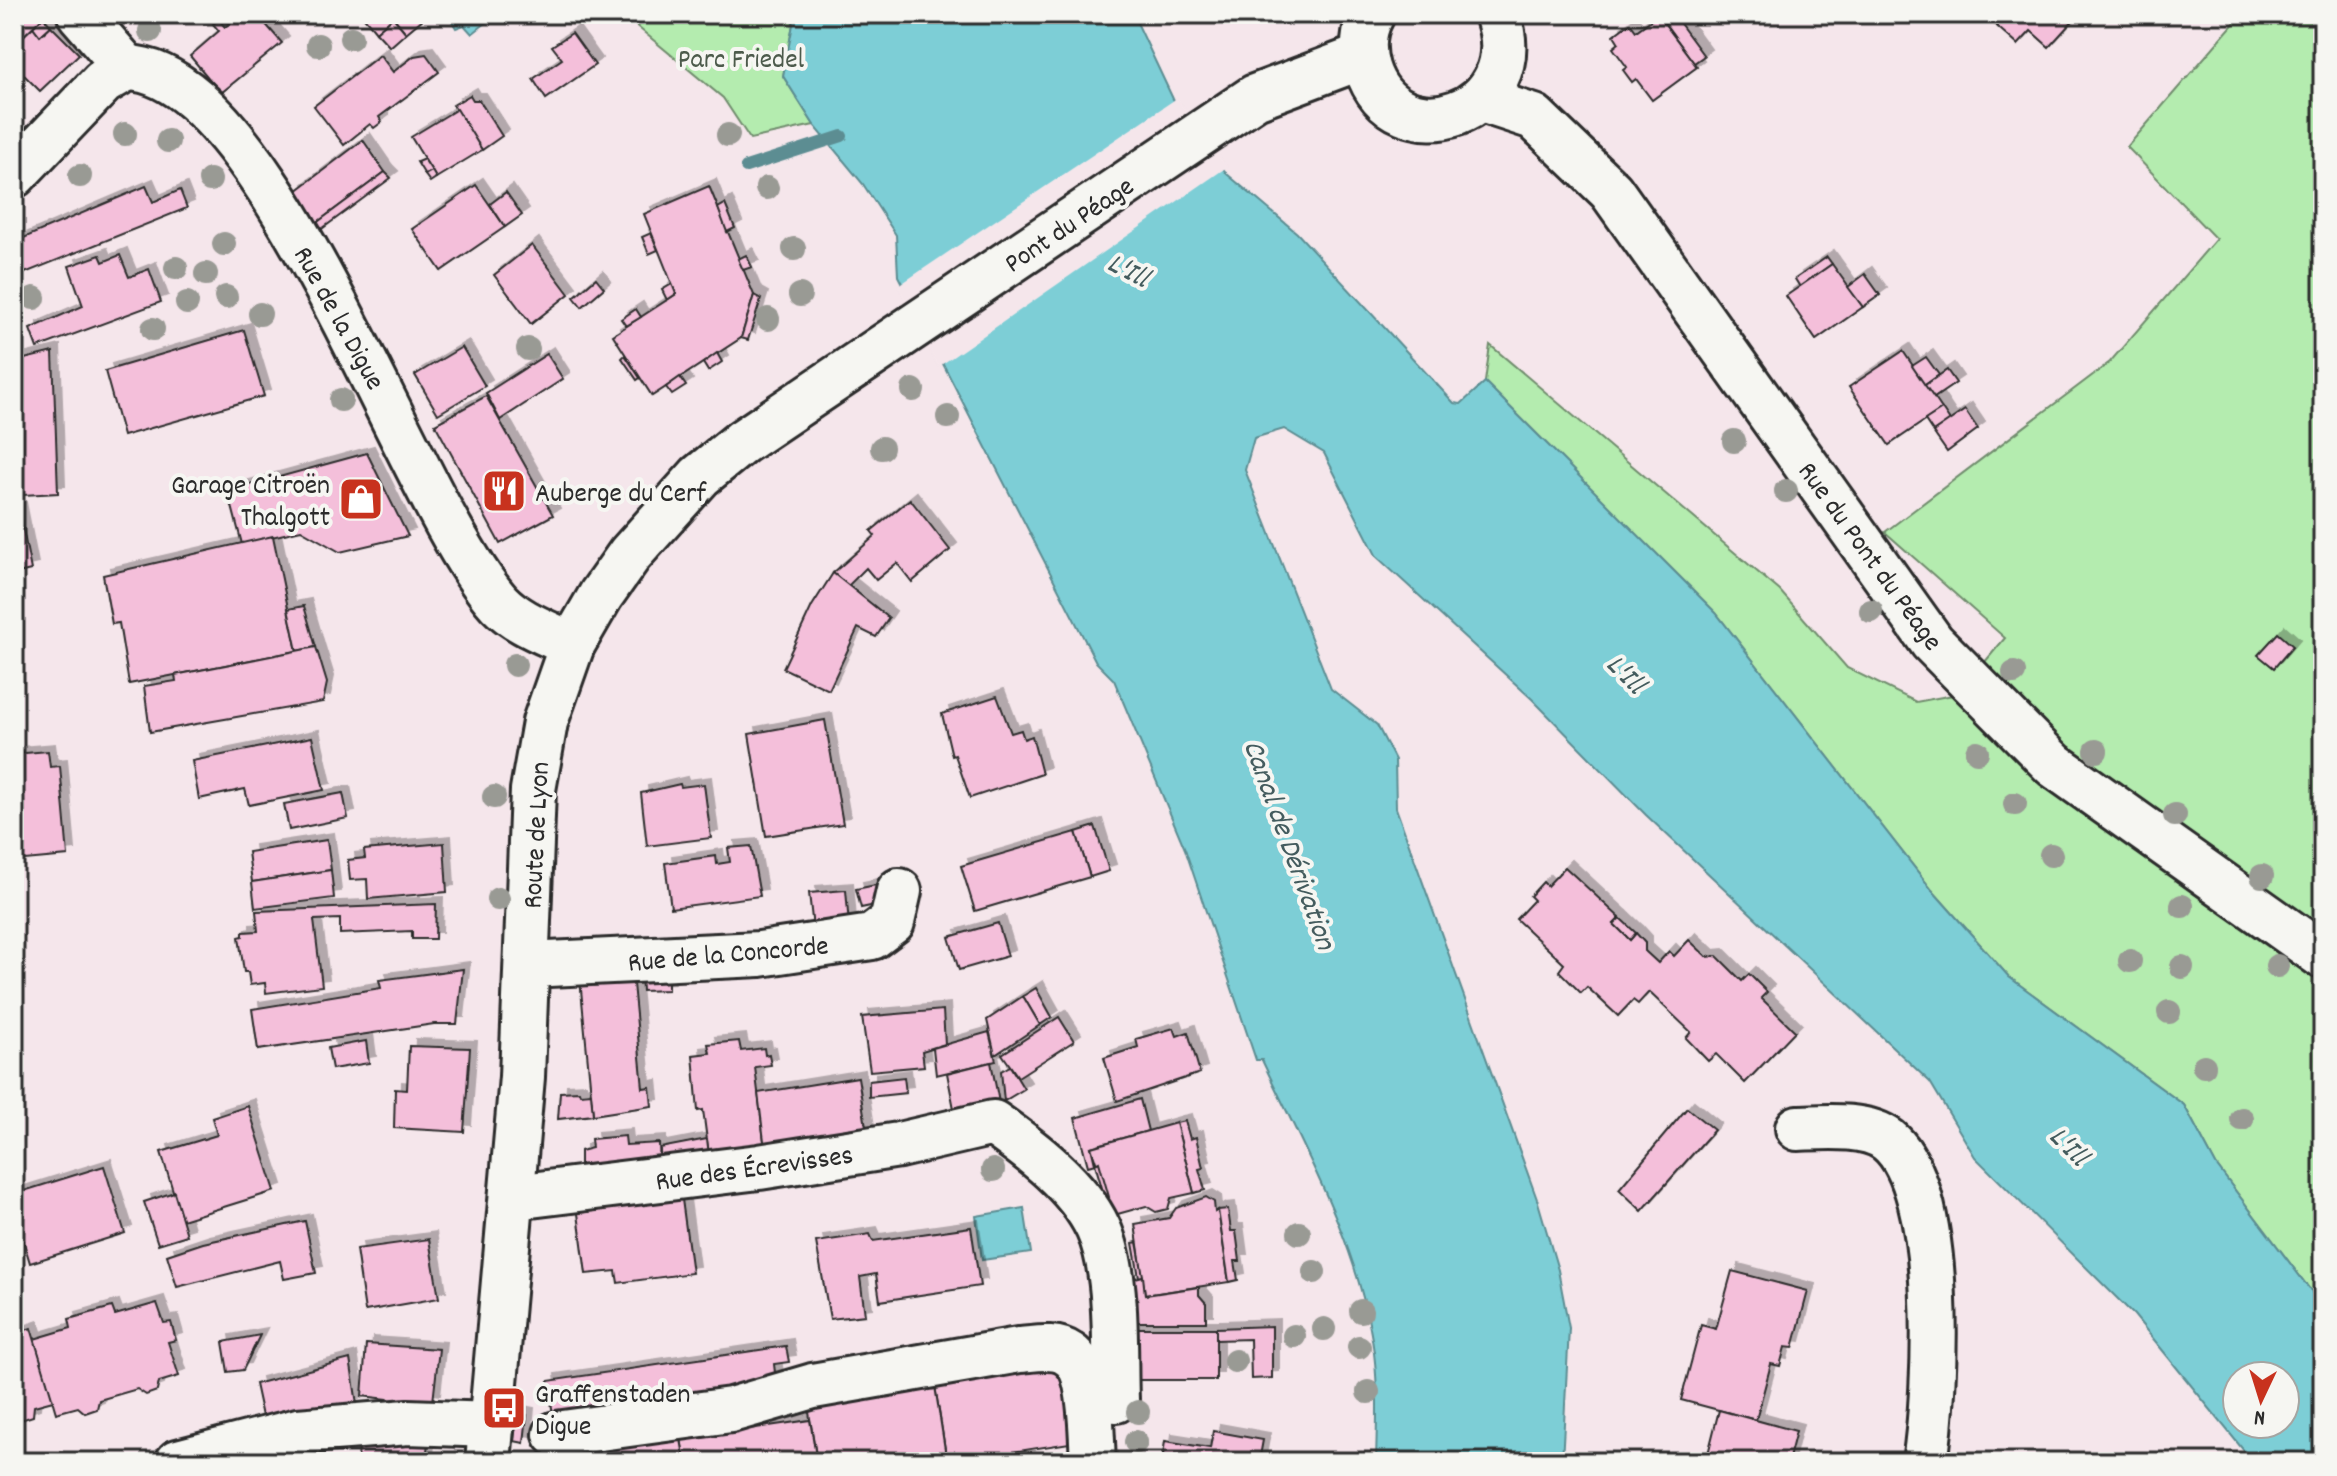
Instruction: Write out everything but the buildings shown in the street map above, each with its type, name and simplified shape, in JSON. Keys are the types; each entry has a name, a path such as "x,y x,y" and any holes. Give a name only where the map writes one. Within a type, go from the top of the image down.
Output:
{"street":[{"path":"14,175 103,82 127,68 80,14"},
{"path":"1372,14 1364,37 1364,56 1370,77 1382,95 1399,109 1420,117 1453,115 1482,100 1496,82 1504,60 1504,37 1497,14"},
{"name":"Pont du Péage","path":"880,350 1255,97 1364,56"},
{"name":"Rue de la Digue","path":"127,68 152,71 177,85 242,150 294,230 381,389 476,574 515,616 572,645"},
{"name":"Rue du Pont du Péage","path":"1482,100 1534,117 1611,191 1932,642 2020,732 2054,765 2323,956"},
{"name":"Route de Lyon","path":"490,1443 514,1197 537,756 572,645 601,595 630,554 700,476 742,442 880,350"},
{"name":"Rue de la Concorde","path":"527,965 760,954 872,937 892,922 899,891"},
{"name":"Rue des Écrevisses","path":"514,1197 774,1165 899,1145 993,1123 1034,1154 1091,1215 1099,1231 1109,1281 1116,1400"},
{"path":"1798,1128 1857,1130 1886,1139 1903,1159 1915,1187 1932,1286 1936,1364 1925,1462"},
{"path":"556,1434 731,1410 813,1386 1019,1350 1052,1348 1069,1353 1085,1378 1093,1462"},
{"path":"178,1462 298,1431 408,1422 490,1443"}],"green space":[{"name":"Parc Friedel","path":"622,14 795,14 783,76 814,125 750,139 723,98"},
{"path":"2242,14 2323,14 2323,1307 2216,1165 2184,1105 2009,977 1932,890 1716,613 1485,382 1490,345 1780,591 1847,668 1916,702 1958,694 2005,638 1885,532 2110,362 2216,239 2127,147"}],"water":[{"path":"455,14 497,14 472,34 464,25 456,28 450,18"},
{"path":"795,14 1133,14 1173,99 1227,174 1297,233 1454,403 1461,404 1485,382 1716,613 1932,890 2009,977 2184,1105 2216,1165 2323,1307 2323,1462 2253,1462 2235,1440 2301,1440 2301,1360 2221,1360 2221,1422 2134,1315 1975,1157 1930,1082 1646,815 1532,699 1377,557 1324,453 1284,429 1254,438 1245,470 1331,689 1377,725 1395,760 1396,808 1538,1202 1558,1270 1569,1328 1562,1462 1376,1462 1374,1354 1354,1267 1311,1162 1262,1060 1256,1060 1185,849 1114,680 1096,662 898,276 896,235 863,184 814,125 783,76"},
{"path":"1024,1208 1031,1253 982,1260 976,1216"}],"pier":[{"path":"1177,98 1227,167 938,367 898,286"}],"waterway":[{"path":"746,167 842,136"}],"place":[{"name":"Auberge du Cerf","path":"504,491"},
{"name":"Garage Citroën Thalgott","path":"361,499"},
{"name":"Graffenstaden Digue","path":"504,1408"}],"water label":[{"name":"L'Ill","path":"1129,269"},
{"name":"L'Ill","path":"1627,673"},
{"name":"Canal de Dérivation","path":"1291,844"},
{"name":"L'Ill","path":"2070,1145"}]}
